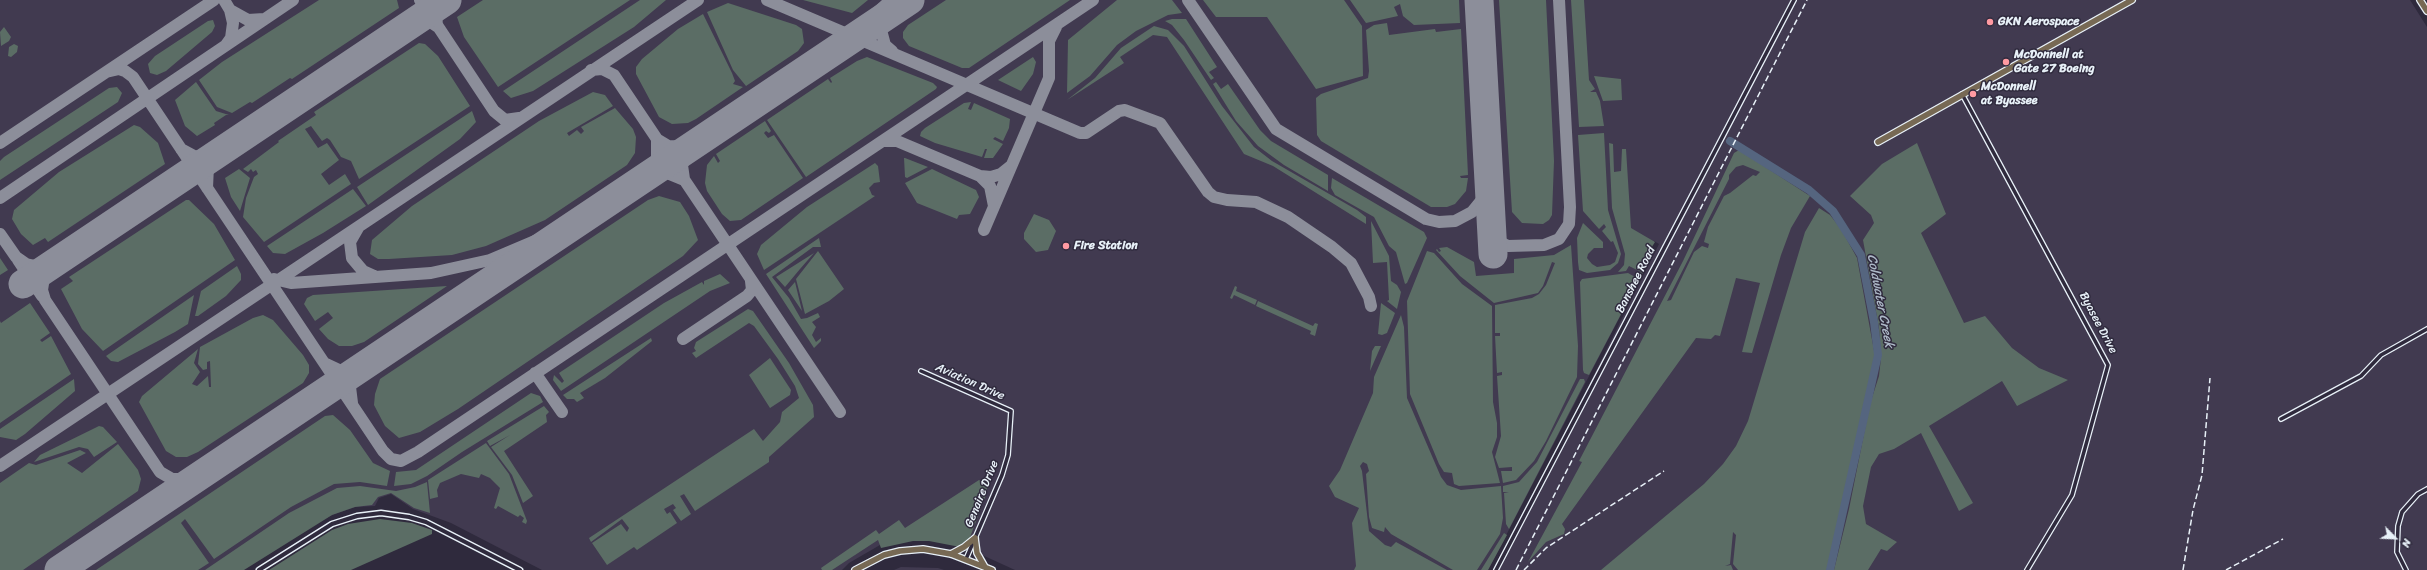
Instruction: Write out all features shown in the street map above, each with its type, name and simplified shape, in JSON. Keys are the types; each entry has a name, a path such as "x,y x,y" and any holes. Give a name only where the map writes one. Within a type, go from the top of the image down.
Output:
{"main road":[{"path":"1878,142 2132,0"},
{"path":"2420,0 2427,11"},
{"path":"951,554 964,547 975,538"},
{"path":"975,538 977,553 986,567"},
{"path":"855,570 877,558 900,551 932,550 966,558 992,570"}],"street":[{"name":"Banshee Road","path":"1496,570 1794,0"},
{"name":"Byasee Drive","path":"1962,94 2108,364 2072,495 2026,570"},
{"path":"2281,419 2361,376 2381,355 2427,329"},
{"name":"Aviation Drive","path":"921,371 1011,411"},
{"name":"Genaire Drive","path":"966,558 1002,475 1008,455 1011,411"},
{"path":"2406,570 2397,552 2398,526 2402,512 2418,494 2427,489"},
{"path":"259,570 332,524 357,516 381,513 404,516 426,522 520,570"}],"shaded area":[{"path":"0,0 2410,0 2427,27 2427,570 1497,570 1659,244 1654,241 1646,256 1650,259 1488,570 1015,570 958,544 908,538 880,545 849,563 842,570 542,570 451,523 413,509 391,494 379,498 375,506 355,507 332,515 295,535 243,570 0,570"},
{"path":"901,567 938,568 944,570 894,570"}],"green space":[{"path":"319,0 397,0 399,8 292,79 290,78 252,103 250,102 232,113 217,107 199,80 222,62"},
{"path":"483,0 630,0 498,87 464,37 457,17"},
{"path":"640,0 666,0 634,27 533,91 511,98 503,91"},
{"path":"803,0 868,0 852,13"},
{"path":"946,0 1070,0 969,68 962,68 909,46 903,38 903,32 908,25"},
{"path":"1117,0 1172,0 1182,13 1168,15 1136,31 1117,45 1090,76 1067,93 1068,40"},
{"path":"1203,0 1344,0 1362,26 1363,76 1316,89 1267,17 1216,17"},
{"path":"1350,0 1459,0 1460,23 1414,25 1403,16 1400,4 1394,7 1398,16 1366,23"},
{"path":"1499,0 1546,0 1554,161 1552,215 1549,220 1543,224 1522,223 1512,212"},
{"path":"1571,0 1584,0 1589,80 1595,89 1590,92 1596,92 1600,101 1604,126 1579,127"},
{"path":"728,3 796,25 802,29 804,43 798,51 746,86 733,70 707,12"},
{"path":"703,14 732,73 735,81 733,84 743,87 696,119 688,123 672,124 659,117 636,74 636,67 642,59 678,29"},
{"path":"1172,19 1186,19 1217,67 1209,72 1214,78 1211,80 1184,40 1172,25 1165,21"},
{"path":"213,20 215,26 212,32 166,71 157,75 150,73 148,64 155,56 208,21"},
{"path":"1387,23 1389,35 1435,29 1436,32 1461,29 1468,175 1460,176 1461,178 1468,178 1466,191 1455,204 1447,207 1431,207 1321,141 1317,135 1316,98 1321,94 1368,78 1369,71 1366,30 1374,25"},
{"path":"1154,26 1168,30 1184,46 1222,106 1254,147 1272,161 1357,210 1366,217 1366,224 1273,166 1244,154 1167,37 1153,35 1120,57 1124,63 1067,100 1095,78 1121,48"},
{"path":"4,27 11,37 9,41 1,46 0,32"},
{"path":"419,43 425,44 438,56 470,106 359,179 351,161 341,157 330,140 327,138 322,141 311,126 305,129 318,148 327,143 339,160 321,174 329,185 345,174 351,184 264,242 243,217 246,198 254,177 258,174 256,170 253,172 251,169 248,172 243,169 279,142 278,141 316,115 314,112"},
{"path":"14,44 18,46 17,52 11,57 8,56 9,47"},
{"path":"867,57 933,83 937,87 806,177 767,120 828,79 831,83 830,78 857,61"},
{"path":"1033,57 1036,62 1033,74 1021,91 998,80"},
{"path":"1594,76 1621,79 1622,100 1603,101"},
{"path":"196,82 216,111 229,115 226,115 214,123 215,125 197,136 185,126 175,100"},
{"path":"1216,82 1221,89 1228,84 1260,130 1271,141 1328,175 1328,191 1284,165 1258,146 1236,121 1213,84"},
{"path":"117,87 122,93 118,102 0,180 0,161 4,157 109,88"},
{"path":"593,92 605,95 613,106 567,133 569,136 577,130 581,134 584,131 581,127 615,108 633,129 636,137 635,153 627,165 545,220 486,246 452,255 378,259 370,254 372,240 412,206 539,121"},
{"path":"971,102 968,109 971,110 974,103 1010,119 1009,128 1003,141 995,137 993,139 1003,144 993,158 984,158 987,149 985,149 982,157 935,143 920,136 921,132 925,128 964,103"},
{"path":"472,111 476,122 460,139 368,205 357,187"},
{"path":"765,121 771,131 769,133 766,131 764,133 768,138 774,135 803,178 741,220 730,221 722,214 707,191 705,183 707,165 714,156 718,163 720,161 716,154"},
{"path":"134,125 140,127 158,143 165,164 48,242 45,238 33,245 21,234 12,219 14,210 59,172"},
{"path":"1604,133 1608,210 1621,254 1618,263 1610,270 1587,273 1579,270 1578,262 1577,238 1583,223 1603,242 1603,248 1594,248 1588,254 1587,258 1592,264 1597,267 1610,265 1615,262 1618,253 1613,241 1611,242 1602,231 1606,227 1604,224 1599,229 1583,211 1578,135"},
{"path":"1609,143 1613,144 1614,172 1621,171 1622,149 1626,149 1631,228 1655,242 1645,258 1649,261 1589,375 1584,373 1583,370 1580,282 1582,279 1628,273 1637,278 1641,272 1629,266 1626,271 1618,272 1624,265 1625,254 1612,208"},
{"path":"1917,143 1946,214 1921,233 1964,323 1985,316 2012,348 2039,368 2068,380 2017,406 2002,381 1929,426 1973,503 1959,511 1921,433 1894,449 1879,454 1871,467 1863,506 1866,524 1897,542 1887,551 1881,549 1868,570 1834,570 1849,509 1870,404 1879,376 1881,358 1879,328 1863,240 1874,223 1871,215 1850,196 1882,164"},
{"path":"1739,150 1810,196 1791,228 1781,255 1752,353 1742,352 1760,283 1736,278 1720,336 1715,335 1711,339 1696,338 1562,524 1565,529 1564,534 1546,542 1528,562 1582,462 1579,461 1683,261 1734,153","holes":["1743,165 1760,172 1756,176 1753,175 1724,196 1708,227 1704,242 1709,244 1708,248 1702,246 1694,252 1671,300 1667,301 1729,179 1729,175 1736,167"]},
{"path":"904,158 928,167 907,178 905,177"},
{"path":"875,163 878,166 880,182 874,183 869,188 872,195 875,196 764,270 757,254 761,245 807,207"},
{"path":"239,169 250,178 240,211 231,197 225,178"},
{"path":"932,169 976,190 979,197 970,214 959,215 957,219 917,203 905,183"},
{"path":"1332,178 1424,232 1427,238 1407,283 1405,284 1396,252 1389,246 1374,217 1335,195 1331,188"},
{"path":"353,189 366,206 323,233 285,254 273,253 267,246"},
{"path":"659,196 680,202 689,216 698,240 683,256 458,409 420,432 399,438 385,426 374,405 375,394 380,379 648,200"},
{"path":"186,200 189,200 214,224 235,260 103,351 82,329 61,289 73,281 69,277"},
{"path":"1819,208 1830,215 1841,229 1857,258 1875,356 1827,570 1738,570 1733,564 1736,535 1733,532 1730,564 1725,566 1731,565 1733,570 1601,570 1704,484 1723,464 1736,446 1748,421 1805,232"},
{"path":"1034,214 1049,220 1056,231 1048,250 1036,252 1024,239 1024,233"},
{"path":"1371,221 1389,256 1391,281 1397,285 1401,292 1397,309 1387,301 1389,300 1387,262 1373,263"},
{"path":"819,238 821,247 813,247 772,277 789,298 801,319 818,313 820,317 812,322 816,327 812,335 816,342 821,338 821,341 814,348 766,274"},
{"path":"1571,245 1578,346 1577,377 1546,441 1534,461 1516,480 1503,483 1501,471 1512,471 1512,467 1499,468 1495,457 1501,436 1497,376 1502,375 1502,372 1497,373 1495,336 1500,336 1500,333 1495,333 1495,305 1532,298 1539,294 1546,285 1555,263 1552,262 1543,286 1538,293 1494,303 1460,276 1436,250 1437,249 1439,252 1441,251 1439,248 1447,247 1474,262 1476,276 1514,273 1514,259 1554,255"},
{"path":"818,251 844,289 829,301 805,314 796,279"},
{"path":"1427,251 1434,253 1462,284 1492,306 1493,402 1497,423 1497,437 1492,452 1500,483 1459,486 1454,484 1452,473 1444,472 1439,464 1410,394 1407,301"},
{"path":"814,253 785,287 776,277"},
{"path":"0,258 8,270 0,275"},
{"path":"237,266 241,274 241,280 226,296 198,316 195,316 201,291"},
{"path":"720,274 730,283 710,291 561,391 553,380 554,375 562,383 564,381 559,373 664,303 702,282 704,285 704,281"},
{"path":"795,282 802,311 788,290"},
{"path":"447,286 364,342 352,346 339,346 328,339 319,329 333,318 328,312 315,321 304,304 307,298 313,295"},
{"path":"1235,286 1237,287 1236,291 1257,300 1255,305 1234,295 1232,299 1230,298"},
{"path":"194,295 188,324 118,362 111,361 106,356"},
{"path":"1258,301 1313,326 1315,323 1318,324 1315,336 1310,334 1311,331 1256,306"},
{"path":"30,303 50,333 40,340 42,342 51,336 71,374 0,423 0,321 1,323"},
{"path":"1381,303 1395,313 1387,333 1382,335 1378,334"},
{"path":"748,309 753,311 789,363 813,405 814,417 769,457 769,462 695,511 684,494 680,496 691,514 681,521 673,510 676,508 673,504 664,509 667,514 670,512 677,523 637,550 634,547 607,565 592,543 621,524 627,532 629,528 622,519 591,542 589,538 754,429 763,441 780,422 782,412 799,398 795,386 778,359 754,326 749,323 696,358 692,353 696,351 694,348 696,342"},
{"path":"263,315 273,320 303,355 309,365 309,373 303,383 198,452 187,457 176,457 166,451 139,402 142,396 198,349 194,363 200,372 192,384 197,386 208,376 209,387 211,387 210,361 207,362 207,369 203,370 198,364 200,347 253,318"},
{"path":"1401,315 1404,327 1407,398 1441,477 1447,485 1461,490 1501,486 1503,518 1500,534 1477,570 1453,570 1391,534 1385,527 1384,532 1372,528 1369,517 1366,474 1369,471 1367,464 1363,462 1360,466 1362,471 1369,531 1385,545 1391,547 1396,542 1447,570 1354,570 1356,566 1352,523 1359,508 1335,497 1329,486 1340,470 1373,393 1374,377"},
{"path":"651,338 652,341 605,378 580,393 584,398 577,402 574,399 567,399 563,395"},
{"path":"1375,346 1381,346 1370,371 1372,351"},
{"path":"770,358 791,390 790,395 770,408 749,375"},
{"path":"74,379 75,391 25,434 16,440 0,437 0,429"},
{"path":"1580,379 1584,379 1585,382 1509,529 1506,524 1504,493 1509,492 1503,492 1503,486 1519,482 1537,462"},
{"path":"531,393 540,396 543,402 462,452 427,476 411,484 394,486 396,472 416,470"},
{"path":"544,406 549,412 546,415 547,422 504,451 533,496 523,503 512,475 491,447 510,435 490,446 487,441"},
{"path":"333,415 350,430 373,463 390,471 387,486 360,482 334,484 291,507 214,559 185,519 181,523 209,563 198,570 96,570 325,416"},
{"path":"99,426 103,427 117,442 94,457 88,449 79,447 34,462 40,455"},
{"path":"486,443 509,474 527,521 526,524 522,522 524,518 520,515 518,517 498,506 496,509 494,508 500,488 490,478 481,474 479,478 461,474 440,483 437,490 438,497 430,499 428,480"},
{"path":"118,444 138,470 141,479 138,491 23,570 0,570 0,483 29,463 36,465 80,450 86,453 67,463 82,473"},
{"path":"979,480 987,485 987,492 969,540 960,547 929,541 913,541 881,548 878,540 832,570 822,570 821,568 876,530 879,534 899,520 905,528"},
{"path":"427,482 430,513 414,508 391,493 378,497 372,505 355,507 332,515 244,570 205,570 289,513 337,488 360,486 396,491 415,487"},
{"path":"380,519 412,523 432,530 432,534 351,570 269,570 332,530 348,524"},
{"path":"1504,533 1507,535 1488,570 1481,570"}],"waterway":[{"name":"Coldwater Creek","path":"1730,141 1809,190 1833,211 1861,255 1874,322 1878,355 1830,570"}],"taxiway":[{"path":"0,143 214,0"},
{"path":"224,0 230,10 233,23 231,38 226,45"},
{"path":"0,198 293,0"},
{"path":"420,0 428,4 441,4"},
{"path":"0,466 698,0"},
{"path":"767,0 1080,133 1086,133 1119,111 1125,110 1160,123 1208,192 1214,197 1227,200 1256,202 1288,217 1332,247 1351,263 1369,297 1371,306"},
{"path":"802,72 852,35 891,0"},
{"path":"106,72 119,69 125,71 133,77 383,451 391,459 401,461 418,452 1093,0"},
{"path":"1188,0 1276,129 1426,219 1439,222 1455,221 1472,212 1485,196 1489,176"},
{"path":"1491,230 1500,242 1508,246 1544,245 1559,239 1569,224 1570,207 1559,0"},
{"path":"441,4 436,15 437,25 494,111 505,120 519,118"},
{"path":"230,10 248,20 264,19"},
{"path":"892,12 885,20 881,30 885,45 892,51"},
{"path":"416,21 429,21 438,27"},
{"path":"984,230 1049,78 1049,41 1056,27"},
{"path":"591,70 602,69 614,75 840,412"},
{"path":"658,140 668,146 690,147"},
{"path":"651,174 657,162 657,141"},
{"path":"883,141 897,141 980,176 990,186 994,206"},
{"path":"684,179 682,165 690,147"},
{"path":"181,149 194,156 203,157 220,152"},
{"path":"207,188 208,166 220,152"},
{"path":"980,176 991,177 1001,174 1011,166"},
{"path":"651,174 667,173 684,180"},
{"path":"274,279 291,283 431,273 490,260 575,224"},
{"path":"358,228 350,242 352,258 363,271 374,276"},
{"path":"0,234 16,257 26,264 40,267 54,263"},
{"path":"18,260 42,296"},
{"path":"54,263 44,277 42,290 45,300 160,472 172,479 194,479"},
{"path":"683,339 747,296 752,290 751,281"},
{"path":"326,364 343,372 361,368"},
{"path":"352,403 350,387 352,379 361,368"},
{"path":"535,373 562,412"}],"runway":[{"path":"23,284 447,0"},
{"path":"59,570 910,0"},
{"path":"1479,0 1493,254"}],"railway":[{"path":"1516,570 1807,0"},
{"path":"2183,570 2193,510 2202,475 2210,378"},
{"path":"1524,570 1546,548 1664,471"},
{"path":"2226,570 2283,539"}],"place":[{"name":"GKN Aerospace","path":"1990,22"},
{"name":"McDonnell at Gate 27 Boeing","path":"2006,62"},
{"name":"McDonnell at Byassee","path":"1973,94"},
{"name":"Fire Station","path":"1066,246"}]}
